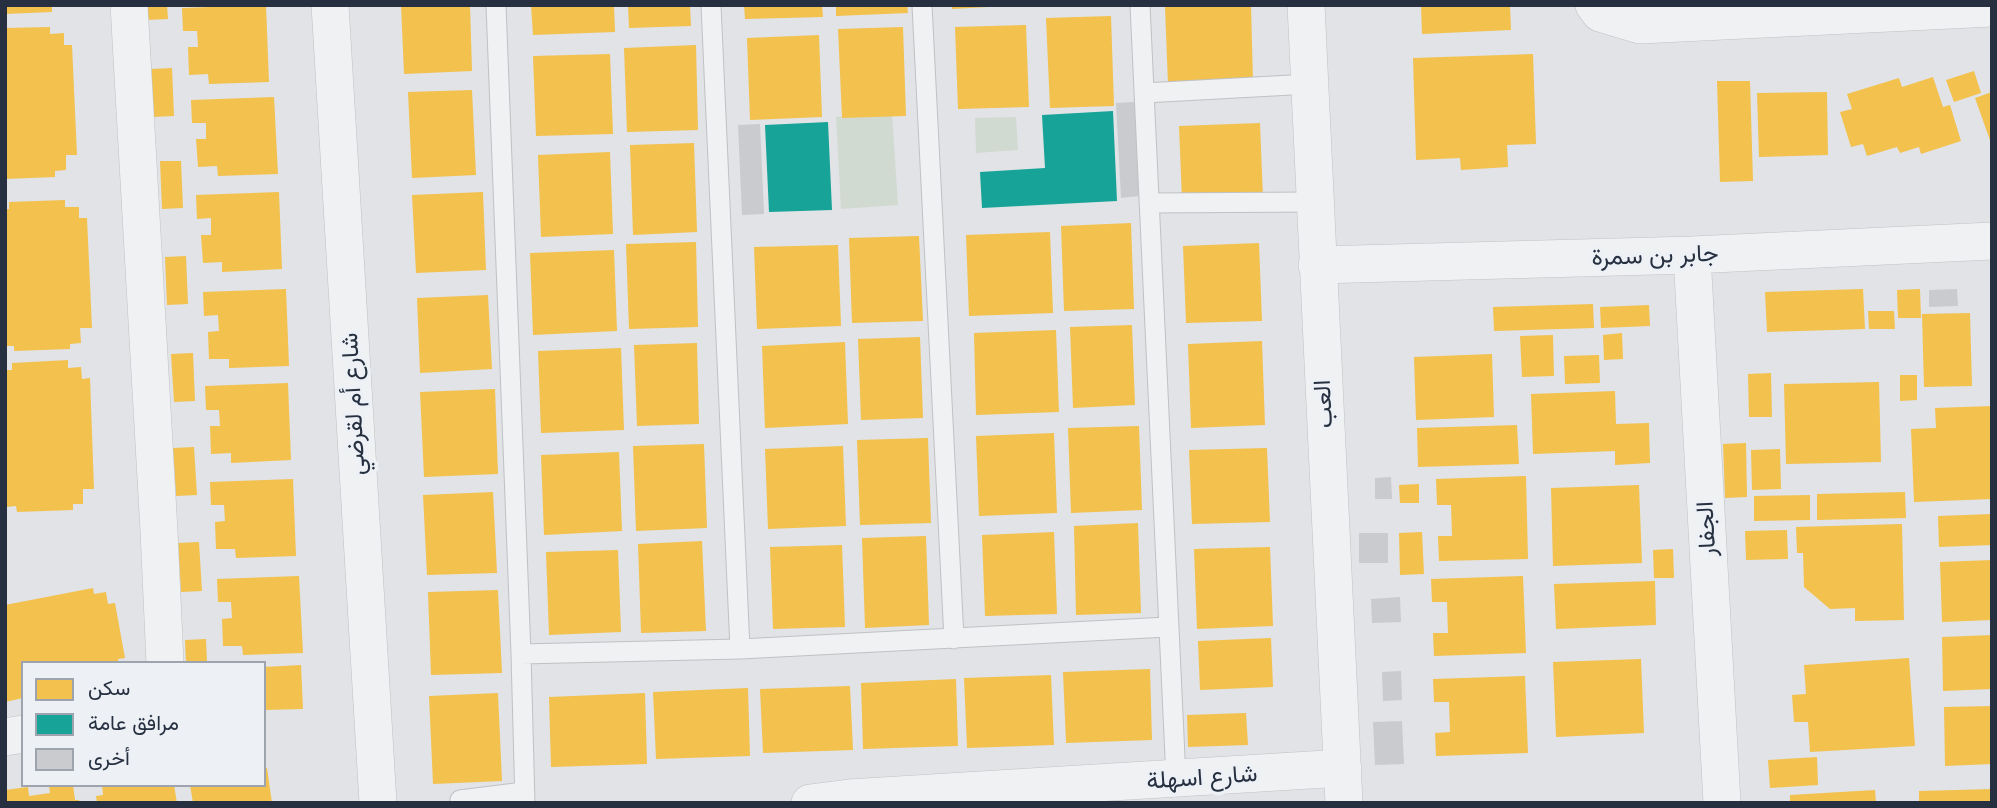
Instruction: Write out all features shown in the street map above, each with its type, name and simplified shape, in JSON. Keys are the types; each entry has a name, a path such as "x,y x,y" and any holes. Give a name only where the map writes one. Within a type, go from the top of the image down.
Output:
{"street":[{"path":"128,5 159,531 164,661"},
{"name":"شارع أم لقرضي","path":"330,5 378,803"},
{"name":"العب","path":"1306,5 1343,785"},
{"path":"1594,5 1600,13 1640,24 1992,8"},
{"name":"جابر بن سمرة","path":"1317,265 1692,255 1992,241"},
{"name":"الجفار","path":"1692,255 1722,803"},
{"name":"شارع اسهلة","path":"810,803 1177,779 1343,785"}],"lane":[{"path":"460,800 525,797 496,5"},
{"path":"711,5 740,649"},
{"path":"922,5 954,639"},
{"path":"1140,5 1177,779"},
{"path":"1144,93 1310,84"},
{"path":"1149,203 1314,202"},
{"path":"521,653 740,649 1168,627"}],"shaded area":[{"path":"892,114 898,205 841,209 836,117"},
{"path":"1016,117 1018,150 976,153 975,118"}],"building: سكن":[{"path":"5,5 52,5 52,12 5,14"},
{"path":"146,5 167,5 168,19 146,20"},
{"path":"266,5 269,82 209,84 208,74 189,75 188,47 198,47 197,31 183,31 182,8"},
{"path":"401,5 470,5 472,71 404,74"},
{"path":"531,5 614,5 615,32 533,35"},
{"path":"628,5 690,5 691,26 629,28"},
{"path":"744,5 822,5 823,17 745,19"},
{"path":"836,5 907,5 908,13 836,16"},
{"path":"952,5 988,5 988,7 952,9"},
{"path":"1251,5 1253,81 1168,84 1165,7"},
{"path":"1421,5 1510,5 1511,30 1422,34"},
{"path":"1111,16 1114,106 1050,108 1046,18"},
{"path":"1026,25 1029,107 958,109 955,27"},
{"path":"50,27 50,34 64,33 64,45 72,45 77,155 66,155 66,170 55,171 55,177 5,179 5,28"},
{"path":"903,27 906,116 842,118 838,29"},
{"path":"819,35 822,117 750,120 747,38"},
{"path":"696,45 698,130 627,132 624,48"},
{"path":"610,54 613,134 536,136 533,56"},
{"path":"1533,54 1536,144 1507,145 1508,167 1461,170 1460,158 1416,160 1413,58"},
{"path":"172,68 174,116 153,117 151,69"},
{"path":"1974,71 1981,93 1954,102 1946,80"},
{"path":"1933,77 1943,107 1950,105 1961,141 1921,154 1919,147 1900,153 1897,147 1867,156 1863,144 1851,147 1840,112 1852,109 1847,94 1899,78 1902,87"},
{"path":"1717,81 1750,81 1753,181 1720,182"},
{"path":"472,90 476,175 412,178 408,92"},
{"path":"1827,92 1828,155 1759,157 1757,93"},
{"path":"1992,92 1992,143 1991,143 1975,98"},
{"path":"274,97 278,174 218,176 217,166 198,167 196,139 206,139 206,123 192,123 191,100"},
{"path":"1260,123 1263,198 1182,200 1179,126"},
{"path":"694,143 697,232 633,235 630,145"},
{"path":"610,152 613,234 541,237 538,155"},
{"path":"160,161 181,161 183,208 162,209"},
{"path":"279,192 282,269 222,272 222,262 203,263 201,235 211,235 211,218 197,219 196,195"},
{"path":"483,192 486,270 416,273 412,195"},
{"path":"65,200 65,207 79,207 79,218 87,218 92,328 80,328 81,343 70,344 70,349 14,351 14,346 5,346 5,209 9,209 9,202"},
{"path":"1131,223 1134,309 1064,311 1061,226"},
{"path":"1050,232 1053,313 969,316 966,235"},
{"path":"919,236 923,321 852,323 849,238"},
{"path":"696,242 698,327 629,329 626,244"},
{"path":"1259,243 1262,321 1186,323 1183,246"},
{"path":"838,245 841,326 757,329 754,247"},
{"path":"614,250 617,331 533,335 530,253"},
{"path":"186,256 188,304 167,305 165,257"},
{"path":"286,289 289,366 229,368 229,359 209,359 208,332 219,331 218,315 204,316 203,292"},
{"path":"1863,289 1865,329 1767,332 1765,292"},
{"path":"1920,289 1921,318 1898,318 1897,290"},
{"path":"488,295 492,369 420,373 417,298"},
{"path":"1593,304 1594,328 1494,331 1493,307"},
{"path":"1649,305 1650,326 1601,328 1600,307"},
{"path":"1868,311 1894,311 1895,329 1869,329"},
{"path":"1970,313 1972,386 1924,387 1922,314"},
{"path":"1132,325 1135,405 1073,408 1070,327"},
{"path":"1056,330 1059,412 976,415 974,333"},
{"path":"1622,333 1623,359 1604,360 1603,335"},
{"path":"1553,335 1554,376 1522,377 1520,336"},
{"path":"920,337 923,418 861,420 858,339"},
{"path":"1262,341 1265,425 1191,428 1188,344"},
{"path":"845,342 848,424 765,428 762,346"},
{"path":"697,343 699,424 637,426 634,345"},
{"path":"621,348 624,430 541,433 538,351"},
{"path":"193,353 195,401 174,402 171,354"},
{"path":"1492,354 1494,417 1416,420 1414,357"},
{"path":"1599,355 1600,383 1565,384 1564,356"},
{"path":"68,360 68,368 81,367 82,379 90,378 94,489 83,489 83,504 73,504 73,510 17,512 16,506 6,507 5,500 5,370 12,370 12,363"},
{"path":"1771,373 1772,417 1749,417 1748,374"},
{"path":"1900,375 1917,375 1917,400 1900,401"},
{"path":"1879,382 1881,462 1786,464 1784,384"},
{"path":"288,383 291,460 231,463 231,453 211,454 210,426 220,426 219,410 206,410 205,386"},
{"path":"495,389 498,474 424,477 420,392"},
{"path":"1615,391 1616,424 1649,423 1650,463 1615,465 1615,451 1533,454 1531,394"},
{"path":"1992,406 1992,499 1914,502 1911,429 1936,428 1935,408"},
{"path":"1517,425 1519,464 1418,467 1417,428"},
{"path":"1139,426 1142,510 1071,513 1068,428"},
{"path":"1054,433 1057,513 979,516 976,436"},
{"path":"928,438 931,523 860,525 857,440"},
{"path":"1746,443 1747,497 1725,498 1723,444"},
{"path":"704,444 707,528 636,531 633,446"},
{"path":"843,446 846,526 768,529 765,449"},
{"path":"194,447 197,495 176,496 173,448"},
{"path":"1267,448 1270,522 1192,524 1189,450"},
{"path":"1780,449 1781,489 1752,490 1751,450"},
{"path":"619,452 622,531 544,535 541,455"},
{"path":"1526,476 1528,559 1439,561 1438,536 1452,536 1451,505 1437,505 1436,479"},
{"path":"293,479 296,556 236,558 235,549 216,549 215,522 225,521 224,505 211,505 210,482"},
{"path":"1419,484 1419,503 1400,503 1399,485"},
{"path":"1639,485 1642,563 1553,566 1551,488"},
{"path":"493,492 497,573 427,575 423,495"},
{"path":"1905,492 1906,518 1817,520 1817,494"},
{"path":"1810,495 1810,520 1754,521 1754,496"},
{"path":"1992,514 1992,545 1939,547 1938,516"},
{"path":"1138,523 1141,613 1076,615 1074,526"},
{"path":"1902,524 1904,620 1855,621 1855,608 1830,609 1804,587 1803,553 1797,553 1796,527"},
{"path":"1787,530 1788,559 1746,560 1745,531"},
{"path":"1054,532 1057,614 985,616 982,535"},
{"path":"1422,532 1424,574 1400,575 1399,533"},
{"path":"926,536 929,625 865,628 862,538"},
{"path":"702,541 706,631 641,633 638,544"},
{"path":"199,542 202,591 181,592 178,543"},
{"path":"842,545 845,627 773,629 770,547"},
{"path":"1270,547 1273,626 1197,629 1194,549"},
{"path":"1673,549 1674,578 1654,578 1653,550"},
{"path":"618,550 621,632 549,635 546,552"},
{"path":"1992,560 1992,620 1942,622 1940,562"},
{"path":"299,576 303,653 243,655 242,646 223,646 222,619 232,618 231,602 218,602 217,579"},
{"path":"1523,576 1526,653 1434,656 1433,633 1448,633 1447,602 1432,602 1431,579"},
{"path":"1655,581 1656,625 1556,629 1554,584"},
{"path":"93,588 94,594 106,592 108,604 115,603 125,658 118,661 21,661 21,698 5,702 5,605"},
{"path":"498,590 502,673 431,675 428,592"},
{"path":"1992,635 1992,689 1943,691 1942,637"},
{"path":"1271,638 1273,687 1200,690 1198,641"},
{"path":"206,639 207,661 186,661 185,640"},
{"path":"1909,658 1915,746 1810,752 1808,722 1794,722 1792,695 1806,694 1804,665"},
{"path":"1641,659 1644,733 1556,737 1553,662"},
{"path":"301,665 303,709 266,710 266,667"},
{"path":"1150,669 1152,740 1066,743 1063,672"},
{"path":"1051,675 1054,745 967,748 964,678"},
{"path":"1525,676 1528,753 1436,756 1435,733 1450,732 1449,702 1434,702 1433,679"},
{"path":"956,679 958,746 863,749 861,683"},
{"path":"850,686 853,750 763,753 760,689"},
{"path":"748,688 750,756 656,759 653,692"},
{"path":"498,693 502,781 433,784 429,696"},
{"path":"645,693 647,764 551,767 549,697"},
{"path":"1992,706 1992,764 1945,766 1944,707"},
{"path":"1246,713 1248,745 1188,747 1187,715"},
{"path":"1817,757 1818,785 1770,788 1768,760"},
{"path":"267,768 272,803 193,803 190,787 266,787"},
{"path":"28,787 29,796 50,793 49,787 73,787 75,800 80,803 7,803 5,790"},
{"path":"102,787 174,787 177,803 97,803 96,796 103,795"},
{"path":"1992,789 1992,803 1919,803 1919,791"},
{"path":"1875,790 1876,803 1790,803 1790,795"}],"building: مرافق عامة":[{"path":"1113,111 1117,201 982,208 980,172 1045,168 1042,115"},
{"path":"828,122 832,210 769,212 765,125"}],"building: أخرى":[{"path":"1135,102 1139,196 1121,198 1116,103"},
{"path":"760,124 764,214 742,215 738,125"},
{"path":"1957,289 1958,306 1929,307 1929,290"},
{"path":"1391,477 1392,499 1375,499 1375,478"},
{"path":"1359,533 1388,533 1388,563 1359,563"},
{"path":"1400,597 1401,622 1372,623 1371,599"},
{"path":"1401,671 1402,700 1383,701 1382,672"},
{"path":"1402,721 1404,764 1375,765 1373,722"}]}
